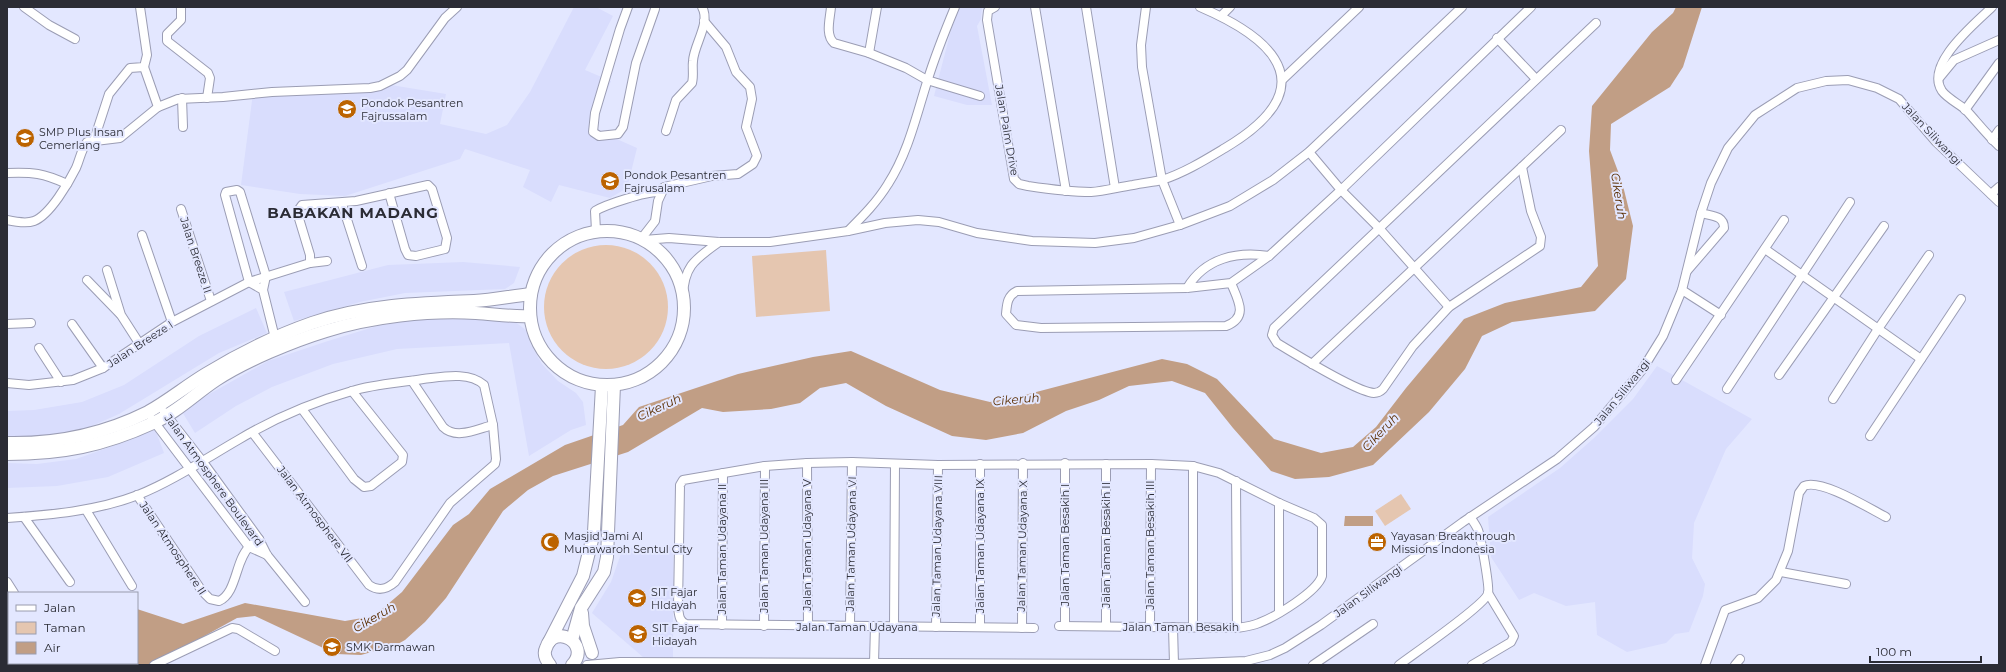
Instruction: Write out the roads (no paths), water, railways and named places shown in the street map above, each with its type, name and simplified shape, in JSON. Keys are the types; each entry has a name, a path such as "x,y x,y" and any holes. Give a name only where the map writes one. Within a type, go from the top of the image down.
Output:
{"main road":[{"path":"596,231 627,233 643,240 658,250 674,270 683,296 683,321 675,345 659,365 638,379 614,386 602,386 580,381 561,371 546,356 535,337 530,316 531,294 537,275 547,259 561,246 596,231"},
{"path":"7,443 69,439 96,432 147,412 242,352 274,337 314,322 353,312 425,302 475,301 531,294"},
{"path":"7,454 69,451 100,444 155,423 217,380 279,349 325,331 358,322 434,314 475,313 530,316"},
{"path":"546,663 545,650 579,584 588,560 594,532 602,386"},
{"path":"572,665 577,655 574,643 581,608 601,577 607,557 614,386"},
{"path":"581,608 583,626 592,653"},
{"path":"548,642 560,636 574,643"}],"street":[{"path":"24,7 49,25 75,40"},
{"path":"140,7 147,55 144,67 158,107"},
{"path":"181,7 181,20 168,34 167,41 208,73 210,78 207,98"},
{"path":"7,220 21,222 36,220 43,215 67,184 77,166 82,149 86,142 120,138 158,107 172,100 272,92 358,89 380,86 407,70 445,18 457,7"},
{"path":"628,7 620,29 594,118 593,132 599,136 618,134 623,127 636,63 655,9"},
{"path":"666,131 676,100 692,82 693,60 704,21 705,12 702,7"},
{"path":"831,7 828,34 834,43 869,53 906,68 927,80 980,96"},
{"path":"869,53 877,7"},
{"path":"848,231 872,207 888,184 902,159 913,131 927,80 955,7"},
{"name":"Jalan Palm Drive","path":"995,7 988,11 987,20 1014,179 1020,184 1066,191 1091,192 1162,180 1204,161 1242,138 1273,109 1282,79"},
{"path":"1035,7 1066,191"},
{"path":"1086,7 1116,188"},
{"path":"1146,7 1140,46 1142,67 1162,180 1180,225"},
{"path":"1200,7 1236,24 1268,48 1280,69 1282,79"},
{"path":"1221,16 1230,7"},
{"path":"1282,79 1359,7"},
{"path":"643,240 669,238 719,242 770,242 848,231 885,223 929,220 998,237 1032,241 1095,243 1134,238 1180,225 1230,206 1273,180 1309,152 1462,7"},
{"path":"1231,283 1239,303 1240,311 1238,318 1226,326 1041,328 1016,325 1006,314 1009,297 1017,291 1187,288 1231,283 1269,256 1341,190 1497,38 1531,7"},
{"path":"1992,7 1952,46 1942,62 1939,79 1942,90 1965,110 1999,146"},
{"path":"596,231 595,211 603,206 640,195 658,192 664,187 712,176 738,174 747,170 753,164 757,156 746,127 752,99 750,87 736,72 726,46 704,21"},
{"path":"1522,167 1531,211 1541,237 1540,246 1449,307 1413,346 1383,389 1378,393 1373,393 1354,386 1312,364 1277,343 1272,335 1274,328 1378,227 1596,23"},
{"path":"1497,38 1536,79"},
{"path":"1939,79 1954,60 1999,40"},
{"path":"1965,110 1999,63"},
{"path":"94,140 109,94 130,68 144,67"},
{"name":"Jalan Siliwangi","path":"587,665 605,663 1174,664 1246,661 1264,657 1285,648 1321,625 1470,517 1557,459 1594,427 1642,370 1663,336 1682,290 1701,213 1711,183 1728,148 1755,115 1797,88 1826,80 1848,80 1877,88 1899,99 1936,142 1999,201"},
{"path":"182,98 183,127"},
{"path":"1312,364 1561,130"},
{"path":"1992,140 1999,130"},
{"path":"1309,152 1341,190 1415,267 1449,307"},
{"path":"7,173 33,172 50,176 67,184"},
{"path":"310,263 310,255 298,210 306,204 342,204 389,193 426,185 430,186 432,189 447,238 445,249 416,256 408,255 389,193"},
{"path":"1992,194 1999,186"},
{"path":"643,240 655,221 658,201 664,187"},
{"path":"263,290 250,282 226,192 237,190 240,192 266,276 263,290 274,337 279,349"},
{"path":"1727,389 1850,202"},
{"path":"342,204 362,266"},
{"name":"Jalan Breeze II","path":"181,209 211,301"},
{"path":"1687,271 1724,228 1724,222 1721,218 1701,213"},
{"path":"1676,380 1784,220"},
{"path":"1779,375 1833,296 1884,226"},
{"path":"142,235 172,322"},
{"path":"683,296 684,280 687,270 701,255 719,242"},
{"path":"1765,249 1921,359"},
{"path":"1187,288 1192,279 1207,266 1226,258 1242,254 1269,256"},
{"path":"1833,399 1878,329 1929,255"},
{"name":"Jalan Breeze I","path":"7,384 29,385 73,380 103,368 172,322 250,282 310,263 327,261"},
{"path":"107,270 121,315"},
{"path":"87,280 121,315 139,343"},
{"path":"1682,290 1721,315"},
{"path":"1870,436 1961,299"},
{"path":"7,324 31,323"},
{"path":"72,324 103,368"},
{"path":"39,348 61,382"},
{"path":"7,518 86,510 137,495 189,470 252,432 302,409 352,391 412,381 442,377 466,376 484,385 493,425 460,434 450,432 443,427 412,381"},
{"path":"302,409 354,479 360,485 367,487 371,486 402,462 402,455 352,391"},
{"name":"Jalan Atmosphere Boulevard","path":"159,405 259,539 268,555 305,602"},
{"name":"Jalan Atmosphere Boulevard","path":"147,412 189,470 249,547 268,555"},
{"name":"Jalan Atmosphere VII","path":"252,432 370,585 374,588 382,590 395,582 450,503 495,464 497,456 493,425"},
{"path":"723,473 765,466 852,462 938,465 1065,463 1193,466 1219,473 1279,503 1279,612"},
{"name":"Jalan Taman Udayana VI","path":"850,626 852,462"},
{"name":"Jalan Taman Udayana V","path":"807,463 808,626"},
{"name":"Jalan Taman Besakih I","path":"1062,626 1065,463"},
{"path":"894,627 895,464"},
{"name":"Jalan Taman Udayana IX","path":"980,464 980,628"},
{"name":"Jalan Taman Udayana X","path":"1022,628 1023,464"},
{"name":"Jalan Taman Besakih II","path":"1106,464 1106,626"},
{"name":"Jalan Taman Besakih III","path":"1150,627 1151,464"},
{"name":"Jalan Taman Udayana VIII","path":"936,627 938,465"},
{"name":"Jalan Taman Udayana III","path":"764,626 765,466"},
{"path":"1193,466 1193,627"},
{"name":"Jalan Taman Udayana","path":"723,473 683,480 679,491 678,607 679,616 682,622 689,625 722,626 1034,628"},
{"name":"Jalan Taman Udayana II","path":"722,626 723,473"},
{"path":"1236,481 1237,628"},
{"path":"1705,665 1725,610 1763,595 1781,572 1792,535 1799,493 1807,484 1838,492 1886,517"},
{"name":"Jalan Atmosphere II","path":"137,495 202,591 210,599 219,600 227,595 239,565 249,547"},
{"name":"Jalan Taman Besakih","path":"1062,626 1237,628 1258,623 1279,612 1316,587 1320,583 1322,576 1322,525 1314,518 1279,503"},
{"path":"86,510 132,586"},
{"path":"24,517 70,582"},
{"path":"1470,517 1478,531 1487,578 1488,593 1514,636 1511,642 1472,665"},
{"path":"249,547 259,539"},
{"path":"1781,572 1846,584"},
{"path":"7,582 13,592"},
{"path":"1399,665 1468,613 1483,600 1488,593"},
{"path":"1313,665 1373,624"},
{"path":"874,663 875,626"},
{"path":"1173,627 1174,664"},
{"path":"154,665 232,628 238,629 275,651"},
{"path":"574,643 592,653 605,663"}],"water":[{"name":"Cikeruh","path":"1676,7 1702,7 1683,67 1670,87 1611,124 1610,150 1622,182 1633,226 1626,279 1595,311 1512,322 1482,336 1465,369 1429,412 1373,465 1329,477 1295,479 1271,471 1233,428 1205,393 1172,381 1129,386 1099,400 1066,411 1023,433 986,440 952,436 886,406 846,383 820,388 800,403 771,409 723,412 702,408 628,452 553,476 528,490 503,511 446,598 425,622 405,640 396,645 361,655 336,654 255,616 237,618 152,665 87,665 138,664 138,609 183,624 245,603 345,621 374,616 402,592 453,525 469,514 490,489 565,445 623,425 639,407 738,374 813,357 851,351 940,390 990,402 1021,396 1162,359 1187,364 1217,379 1274,439 1321,453 1353,447 1376,427 1406,388 1464,319 1505,303 1581,287 1598,266 1589,151 1592,106 1652,32 1673,13"},
{"path":"1345,516 1373,516 1373,526 1344,526"}],"place":[{"name":"Pondok Pesantren Fajrussalam","path":"347,109"},
{"name":"SMP Plus Insan Cemerlang","path":"25,138"},
{"name":"Pondok Pesantren Fajrusalam","path":"610,181"},
{"name":"Masjid Jami Al Munawaroh Sentul City","path":"550,542"},
{"name":"Yayasan Breakthrough Missions Indonesia","path":"1377,542"},
{"name":"SIT Fajar HIdayah","path":"637,598"},
{"name":"SIT Fajar Hidayah","path":"638,634"},
{"name":"SMK Darmawan","path":"332,647"}],"district":[{"name":"BABAKAN MADANG","path":"353,212"}]}
